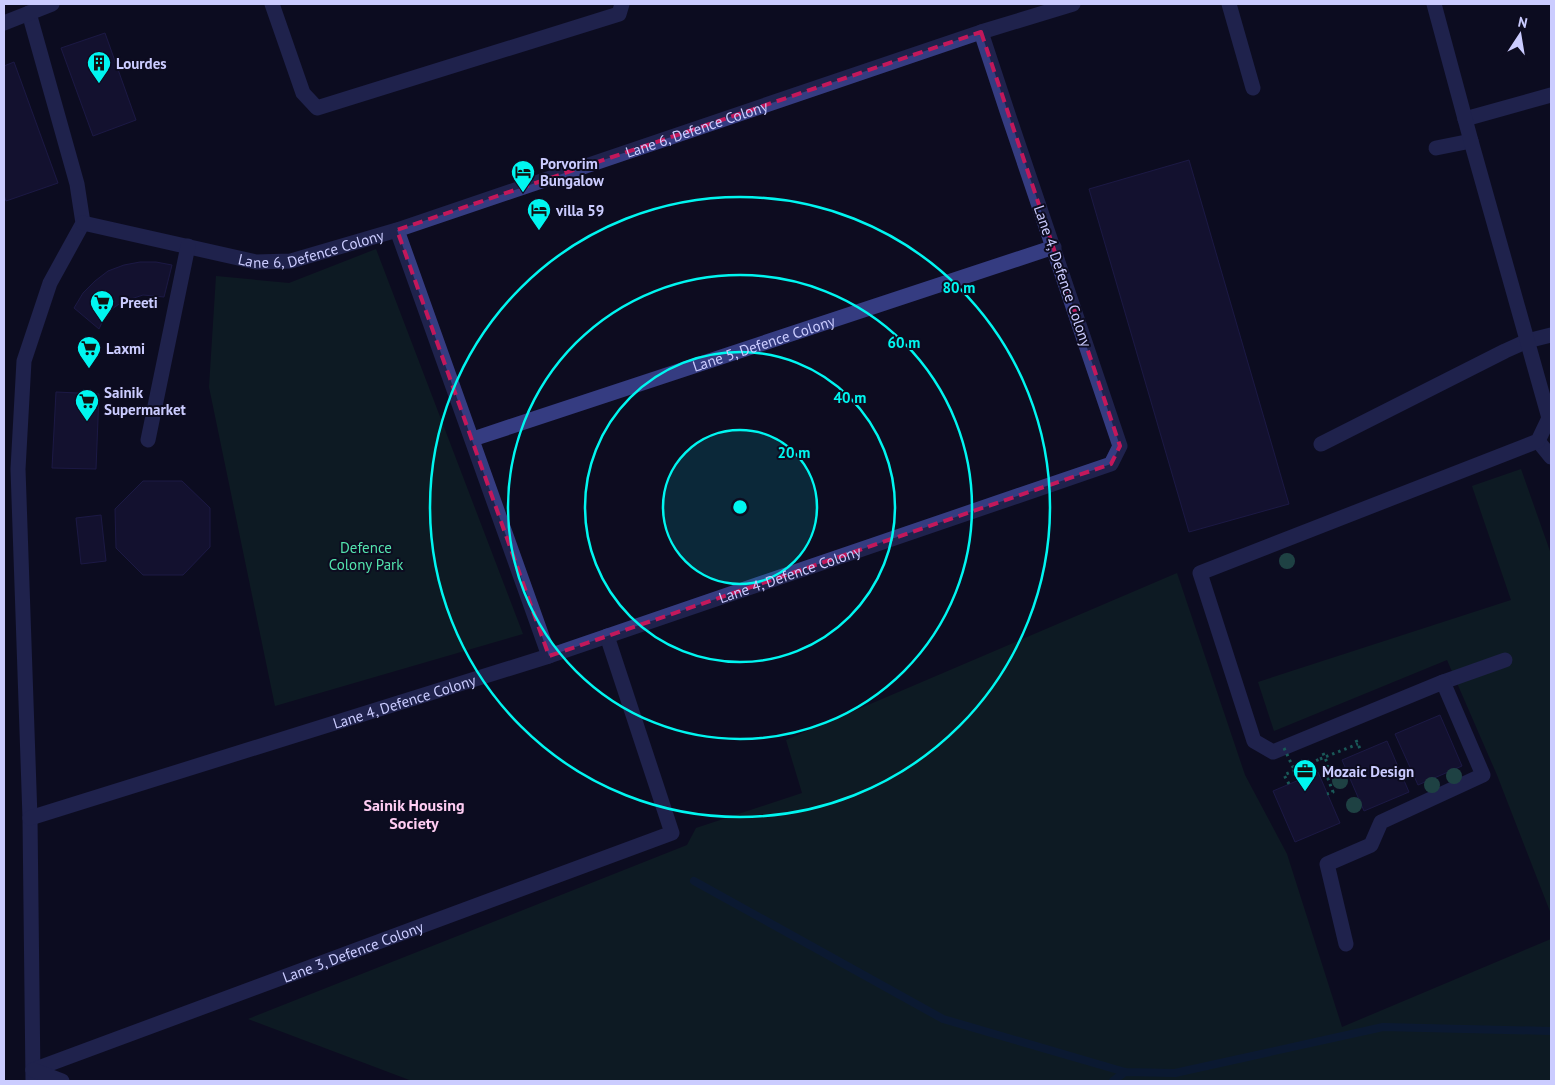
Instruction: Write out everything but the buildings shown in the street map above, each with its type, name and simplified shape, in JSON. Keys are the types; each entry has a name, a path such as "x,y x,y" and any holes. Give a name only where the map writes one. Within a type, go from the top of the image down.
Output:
{"street":[{"path":"4,22 52,4"},
{"path":"272,4 303,93 317,108 619,14 622,4"},
{"name":"Lane 6, Defence Colony","path":"83,223 256,262 292,261 396,230 982,32 1073,4"},
{"path":"1229,4 1253,88"},
{"path":"1434,4 1549,418 1538,440 1200,573 1254,741 1273,752 1443,682 1505,660"},
{"path":"29,13 77,184 83,223 50,283 24,361 18,469 30,818 33,1076 62,1081"},
{"name":"Lane 4, Defence Colony","path":"30,818 549,656 1111,464 1120,446 982,32"},
{"path":"1465,119 1551,95"},
{"path":"1436,148 1471,141"},
{"path":"396,230 473,439 549,656"},
{"path":"148,440 188,246"},
{"name":"Lane 5, Defence Colony","path":"473,439 1054,247"},
{"path":"1321,444 1527,342 1551,335"},
{"path":"1538,440 1551,457"},
{"name":"Lane 3, Defence Colony","path":"33,1076 672,833 607,636"},
{"path":"1346,944 1326,864 1371,845 1381,822 1482,775 1443,682"}],"path":[{"path":"1289,784 1284,775 1358,744"},
{"path":"1284,748 1298,780"},
{"path":"1327,794 1334,792 1327,776 1328,765"},
{"path":"1327,776 1335,773 1343,775 1348,772"}],"highlighted area":[{"path":"981,32 1120,446 1111,464 549,656 397,230"}],"green space":[{"name":"Defence Colony Park","path":"376,249 523,634 275,706 209,387 216,276 289,283"},
{"path":"1521,469 1551,554 1551,914 1497,775 1447,660 1274,731 1258,682 1511,600 1472,486"},
{"path":"1177,573 1245,775 1287,854 1342,1027 1551,939 1551,1081 412,1081 248,1019 687,845 696,828 802,793 786,740"}],"waterway":[{"path":"694,881 943,1019 1125,1072 1175,1073 1383,1027 1551,1031"},
{"path":"1113,1081 1125,1072"}],"place":[{"name":"Lourdes","path":"99,84"},
{"name":"Porvorim Bungalow","path":"523,193"},
{"name":"villa 59","path":"539,231"},
{"name":"Preeti","path":"102,323"},
{"name":"Laxmi","path":"89,369"},
{"name":"Sainik Supermarket","path":"87,422"},
{"name":"Mozaic Design","path":"1305,792"}],"district":[{"name":"Sainik Housing Society","path":"414,814"}]}
